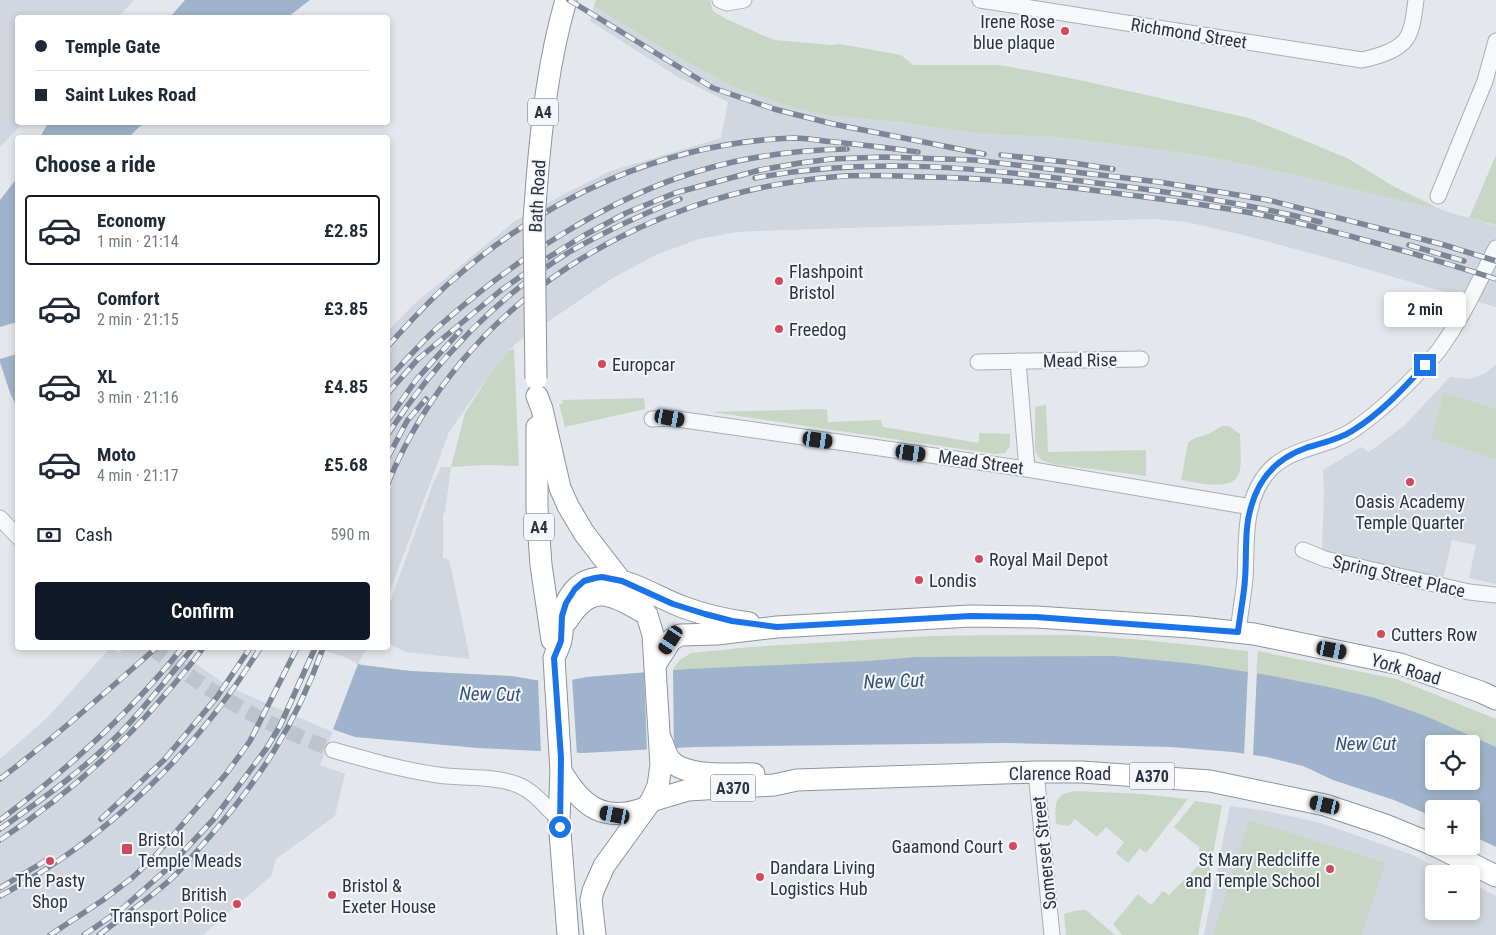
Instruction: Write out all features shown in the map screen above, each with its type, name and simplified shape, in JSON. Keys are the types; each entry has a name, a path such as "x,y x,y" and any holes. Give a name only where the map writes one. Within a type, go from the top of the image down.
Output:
{"highway":[{"name":"Bath Road","path":"554,660 541,565 537,508 534,220 543,114 554,44 566,0"},
{"name":"Bath Road","path":"536,387 560,488 568,506 588,538 647,615"},
{"name":"A4","path":"568,935 559,819 561,765 554,660 561,641 562,616 566,603 575,589 584,581 602,577 622,581"},
{"name":"York Road","path":"622,581 673,604 699,612 732,621 777,627"},
{"name":"A4","path":"562,630 572,612 582,602 598,595 607,594 622,599 647,615 657,657 661,765 658,786 648,805 604,866 598,879 591,900 595,935"},
{"name":"York Road","path":"657,657 671,640 680,635 717,634 777,627 970,616 1036,617 1238,632 1400,664 1496,699"},
{"name":"Clarence Road","path":"660,735 671,760 682,769 694,772 776,774 797,780"},
{"name":"Clarence Road","path":"561,765 569,785 584,801 601,812 615,815 628,814 688,790 774,785 797,780 1036,772 1139,775 1210,781 1325,805 1385,825 1425,842"},
{"name":"Clarence Road","path":"1453,855 1496,876"}],"street":[{"path":"720,0 727,3 744,0"},
{"name":"Richmond Street","path":"980,0 1362,60 1372,58 1397,47 1407,38 1412,25 1416,0"},
{"path":"1438,196 1485,81 1496,41"},
{"path":"1238,632 1245,581 1248,525 1251,507 1262,480 1271,468 1285,458 1304,449 1330,442 1352,432 1399,393 1438,351 1462,314 1496,248"},
{"name":"Mead Rise","path":"978,362 1141,359"},
{"name":"Mead Rise","path":"1018,361 1028,469"},
{"name":"Mead Street","path":"652,419 670,418 1028,469 1251,507"},
{"path":"0,518 15,534"},
{"name":"Spring Street Place","path":"1303,550 1325,559 1354,566 1469,592 1496,595"},
{"path":"333,750 384,765 439,775 506,781 526,789 559,819"},
{"name":"Somerset Street","path":"1036,772 1052,935"}],"shaded area":[{"path":"0,0 134,0 120,15 15,15 15,125 21,125 0,147"},
{"path":"594,6 650,41 731,86 791,107 824,115 900,122 980,134 1058,137 1198,155 1418,203 1496,226 1496,307 1239,234 1187,222 1156,219 782,230 737,232 699,239 658,254 611,279 515,344 482,385 449,432 390,592 390,329 413,305 515,221 610,171 721,138 728,102 678,77 590,21"},
{"name":"Oasis Academy Temple Quarter","path":"1496,364 1496,584 1469,578 1476,545 1452,540 1443,580 1331,555 1322,550 1323,470 1361,447 1369,452 1404,426 1450,377 1470,379 1486,373"},
{"path":"441,467 451,467 445,512 443,514 443,558 449,560 470,659 406,652 390,644 390,602 432,486"},
{"path":"108,650 119,653 123,650 366,650 358,664 320,765 345,774 335,816 276,859 271,876 203,935 0,935 0,759 48,717"},
{"name":"St Mary Redcliffe and Temple School","path":"1230,806 1266,811 1321,823 1410,854 1433,865 1425,865 1425,920 1480,920 1480,888 1496,896 1496,935 1204,935"}],"green space":[{"path":"596,0 710,0 713,11 726,19 774,40 831,45 840,44 901,55 913,65 1000,65 1075,79 1249,118 1347,158 1393,186 1442,210 1296,175 1198,155 1058,137 980,134 900,122 824,115 791,107 731,86 650,41 594,6"},
{"path":"1496,155 1496,225 1469,218"},
{"path":"514,349 519,466 451,467 465,413 488,377 509,351"},
{"path":"1444,393 1496,409 1496,459 1431,438"},
{"path":"644,398 645,409 565,427 559,404 563,403 562,400"},
{"path":"1046,405 1048,452 1146,450 1146,476 1053,464 1041,460 1035,451 1035,407"},
{"path":"827,410 828,422 881,420 883,427 979,443 979,433 1010,434 1010,446 1005,453 995,454 712,412"},
{"path":"1223,426 1229,426 1240,434 1241,466 1237,477 1231,482 1215,485 1181,480 1188,443"},
{"path":"1075,635 1144,640 1248,651 1248,672 1256,673 1258,651 1397,679 1496,719 1496,768 1480,753 1480,735 1425,735 1425,744 400,692 327,654 362,665 410,671 511,676 561,682 587,677 672,670 680,660 691,653 751,647 930,636"},
{"path":"1068,792 1141,794 1188,799 1146,853 1140,848 1128,863 1116,853 1124,842 1106,827 1097,837 1075,819 1069,826 1056,824 1055,811 1059,797"},
{"path":"1195,801 1222,805 1198,935 1122,935 1113,924 1138,894 1151,905 1163,891 1169,895 1206,856 1198,849 1200,848 1174,827"},
{"path":"1249,820 1386,863 1361,935 1213,935"},
{"path":"1086,910 1115,935 1066,935 1064,914"}],"water":[{"path":"185,0 310,0 291,15 172,15"},
{"path":"47,125 143,125 131,135 41,135"},
{"path":"15,181 15,403 0,362 0,200"},
{"name":"New Cut","path":"327,654 362,665 410,671 511,676 561,682 587,677 688,669 917,657 1114,656 1196,664 1267,675 1375,698 1423,715 1469,735 1425,735 1425,790 1480,790 1480,740 1496,747 1496,847 1480,839 1480,800 1425,800 1425,813 1394,800 1333,780 1303,766 1267,757 1233,752 1171,747 1003,743 694,747 583,753 478,748 355,737 230,685"}],"pier":[{"path":"15,323 15,355 0,359 0,327"},
{"path":"180,650 322,650 345,657 358,664 332,732 229,687 192,661"},
{"path":"675,668 673,670 674,750 647,752 644,670"},
{"path":"1248,670 1257,671 1253,756 1244,756"},
{"path":"572,677 577,755 541,754 538,678 561,680"}],"tunnel":[{"path":"155,650 182,671 246,711 286,731 333,750"}],"railway":[{"path":"569,0 713,88 774,109 833,124 984,154"},
{"path":"390,344 445,287 490,249 569,199 655,162 701,150 747,142 794,138 918,152"},
{"path":"390,377 437,328 496,279 561,235 630,197 702,170 756,157 792,152 847,149"},
{"path":"1001,155 1113,169"},
{"path":"390,391 418,359 500,291 541,262 583,236 626,213 675,193 760,170 831,159 883,157 974,160 1159,182 1268,200 1441,244 1496,261"},
{"path":"755,178 840,167 883,166 969,169 1181,194 1264,209 1320,222"},
{"path":"390,479 421,418 462,361 511,311 567,268 628,233 693,206 762,188 833,177 868,175 972,179 1084,189 1207,205 1267,216 1383,245 1496,279"},
{"path":"390,431 406,407 447,356 469,332 518,288 571,251 625,223 680,199"},
{"path":"1409,245 1464,261"},
{"path":"390,417 416,380 460,331"},
{"path":"390,453 407,421 426,399"},
{"path":"0,779 60,731 154,650"},
{"path":"0,820 97,740 141,695 180,650"},
{"path":"0,829 66,781 112,741 143,708 191,650"},
{"path":"0,840 44,809 106,757 144,718 201,650"},
{"path":"101,819 164,760 217,697 249,650"},
{"path":"0,896 77,848 113,820 146,789 178,757 208,722 259,650"},
{"path":"50,935 103,900 132,878 156,855 226,774 250,741 296,650"},
{"path":"84,935 123,908 167,869 213,820 266,749 280,726 314,650"},
{"path":"99,935 154,894 175,875 242,797 259,774 288,727 301,702 322,650"},
{"path":"0,888 45,861"}],"place":[{"name":"Irene Rose blue plaque","path":"1065,31"},
{"name":"Flashpoint Bristol","path":"779,281"},
{"name":"Freedog","path":"779,329"},
{"name":"Europcar","path":"602,364"},
{"name":"Oasis Academy Temple Quarter","path":"1410,482"},
{"name":"Royal Mail Depot","path":"979,559"},
{"name":"Londis","path":"919,580"},
{"name":"Cutters Row","path":"1381,634"},
{"name":"Gaamond Court","path":"1013,846"},
{"name":"Bristol Temple Meads","path":"127,849"},
{"name":"The Pasty Shop","path":"50,861"},
{"name":"St Mary Redcliffe and Temple School","path":"1330,869"},
{"name":"Dandara Living Logistics Hub","path":"760,877"},
{"name":"Bristol & Exeter House","path":"332,895"},
{"name":"British Transport Police","path":"237,904"}],"route":[{"path":"560,827 559,789 561,758 554,658 561,641 562,616 566,603 575,589 584,581 602,577 622,581 673,604 705,614 732,621 777,627 970,616 1036,617 1238,632 1245,581 1248,525 1251,507 1262,480 1271,468 1285,458 1304,449 1330,442 1352,432 1399,393 1425,365"}]}
